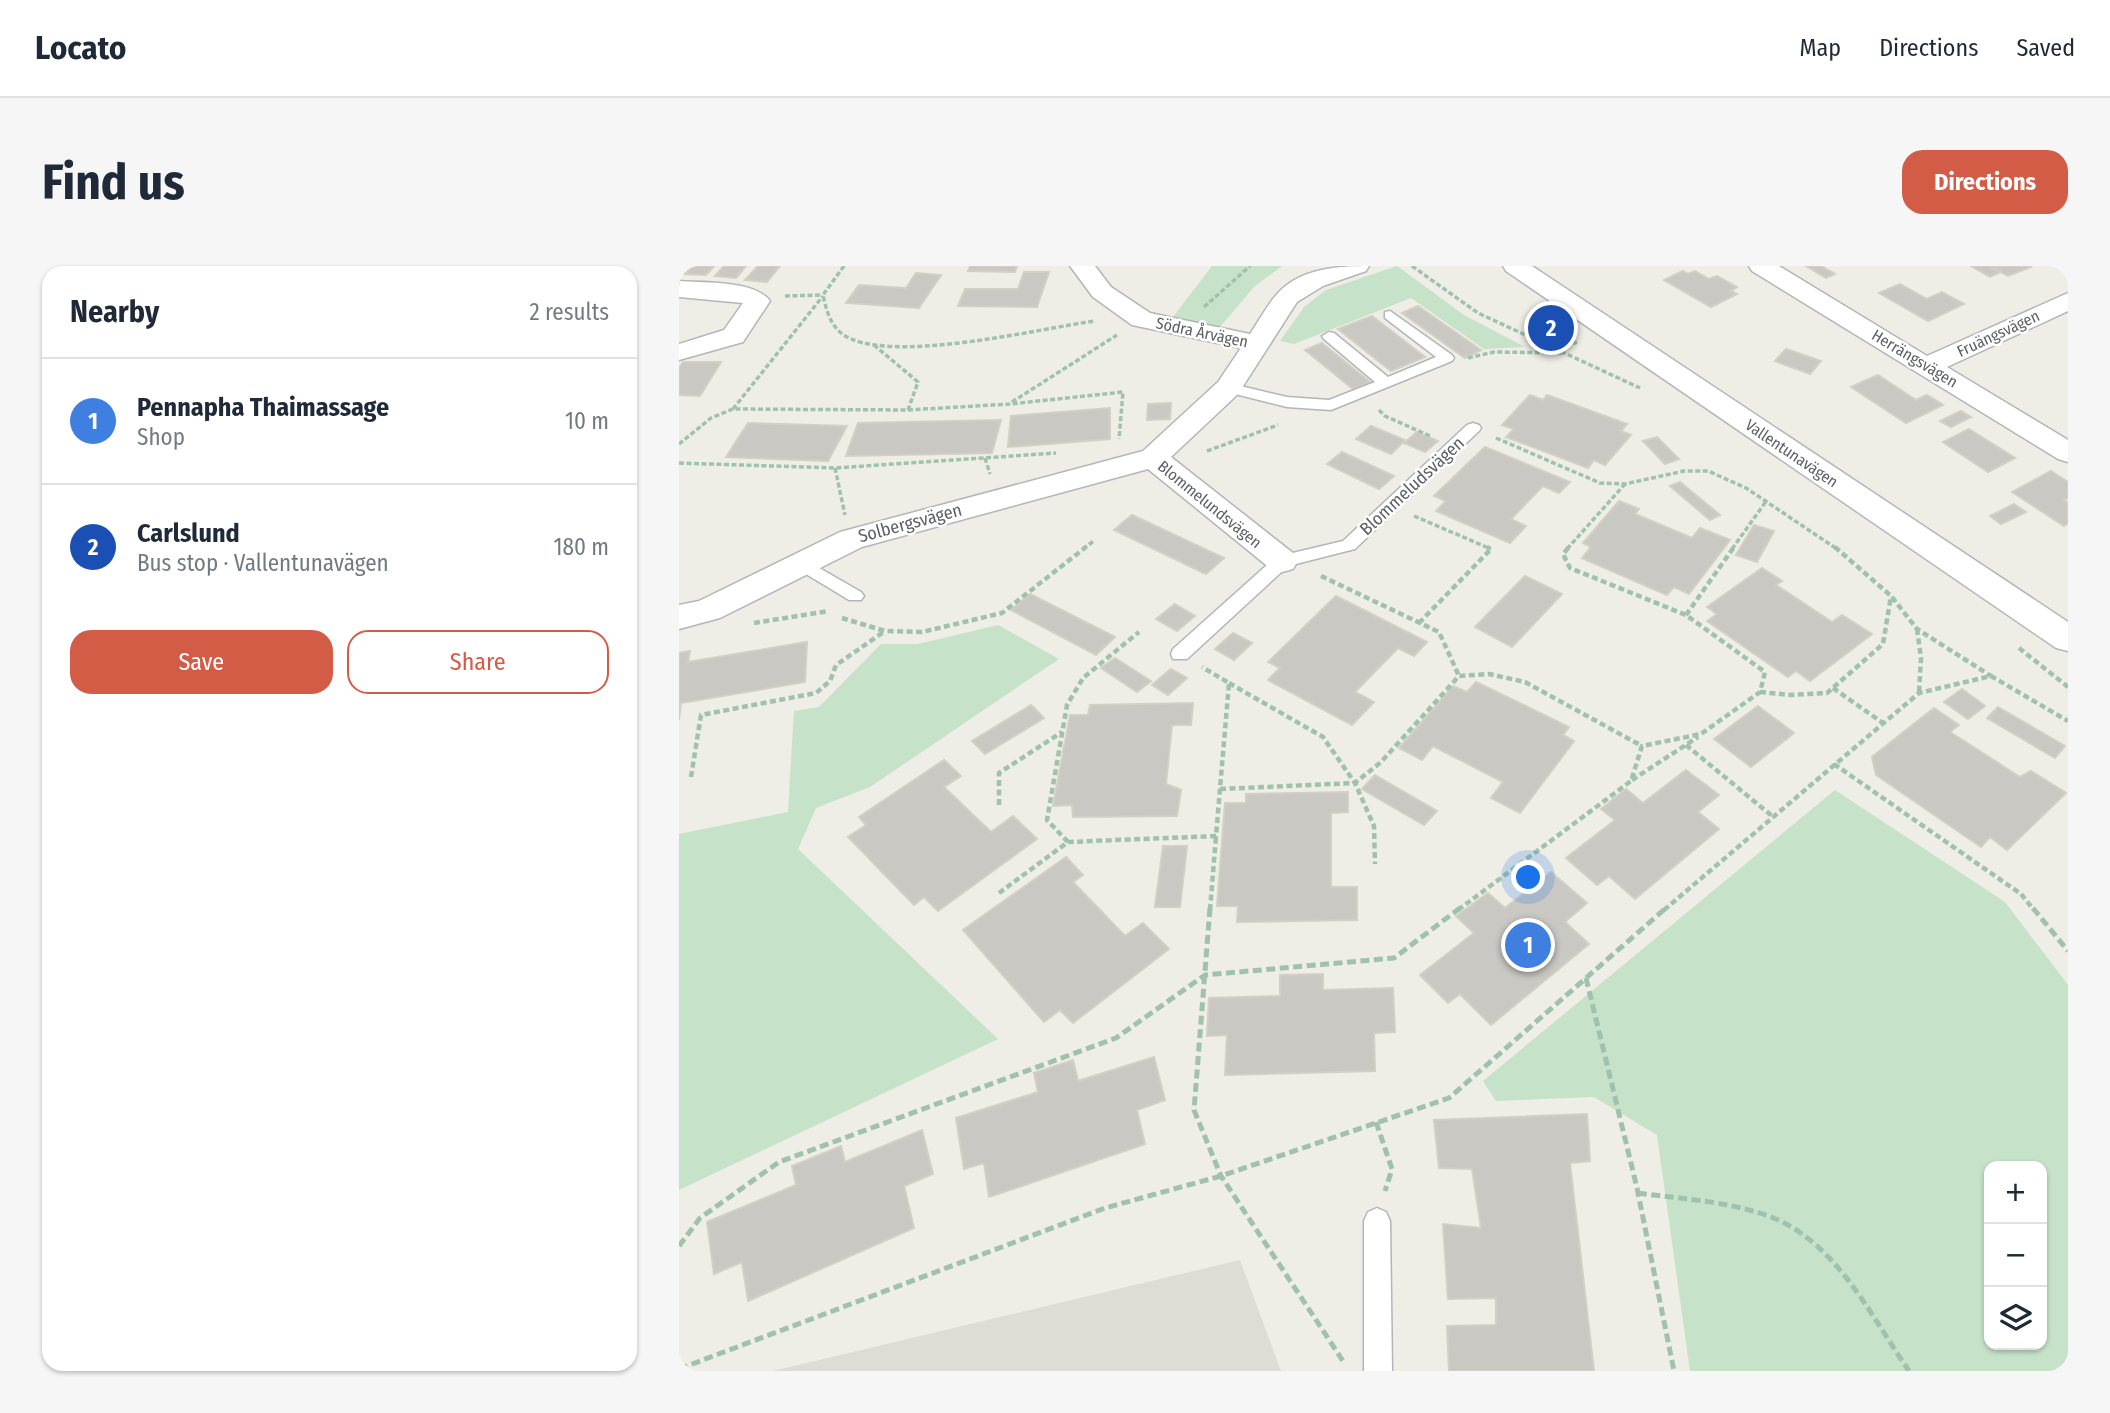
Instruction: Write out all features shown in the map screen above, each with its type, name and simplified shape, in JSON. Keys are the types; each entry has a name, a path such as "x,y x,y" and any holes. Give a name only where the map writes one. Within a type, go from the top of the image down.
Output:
{"street":[{"name":"Södra Årvägen","path":"1082,266 1102,292 1141,319 1259,344"},
{"name":"Blommelundsvägen","path":"1282,561 1147,463 1228,388 1289,297 1314,281 1357,266"},
{"name":"Vallentunavägen","path":"1515,266 2068,639"},
{"name":"Herrängsvägen","path":"1762,266 1929,365 2068,453"},
{"path":"679,289 745,294 757,301 734,336 679,352"},
{"name":"Fruängsvägen","path":"1929,365 2068,301"},
{"name":"Solbergsvägen","path":"679,617 708,610 851,539 1147,463"}],"lane":[{"path":"1390,315 1447,358"},
{"path":"1329,336 1386,383"},
{"path":"1228,388 1287,402 1331,405 1447,358"},
{"name":"Blommeludsvägen","path":"1180,654 1282,561 1349,545 1473,428"},
{"path":"792,569 855,596"},
{"path":"1377,1221 1378,1371"}],"path":[{"path":"733,409 844,266"},
{"path":"1188,331 1195,316 1250,266"},
{"path":"1412,266 1478,313 1646,391"},
{"path":"823,295 827,314 844,335 874,345 946,344 1092,321 1141,319"},
{"path":"1010,404 1141,319"},
{"path":"1559,349 1578,342"},
{"path":"874,345 918,382 908,410"},
{"path":"1447,358 1461,360 1493,352 1564,353"},
{"path":"679,444 711,418 733,409 908,410 1010,404 1123,392 1118,446 1147,463 1279,424"},
{"path":"1385,416 1454,446"},
{"path":"1473,428 1600,483 1625,484 1684,471 1708,471 1767,500 1831,544 1891,596 1917,629 2068,721"},
{"path":"679,463 835,467 1066,452"},
{"path":"835,467 851,539"},
{"path":"679,1246 701,1218 779,1162 1116,1038 1205,975 1394,958 1632,780 1760,692 1765,672 1686,615 1570,568 1563,554 1625,484"},
{"path":"1686,615 1767,500"},
{"path":"1391,506 1491,549 1419,623"},
{"path":"792,569 829,611 850,622 885,631 922,632 1002,613 1095,540"},
{"path":"1319,576 1439,632 1459,676"},
{"path":"1760,692 1791,695 1827,693 1883,644 1891,596"},
{"path":"1917,629 1921,658 1919,693"},
{"path":"691,777 701,715 816,693 830,681 836,666 885,631"},
{"path":"1068,842 1047,820 1067,705 1083,678 1139,632"},
{"path":"2017,646 2068,687"},
{"path":"1180,654 1323,737 1355,783 1374,826 1375,864"},
{"path":"1220,789 1355,783 1381,762 1459,676 1489,674 1525,682 1642,746 1702,734"},
{"path":"679,1369 1105,1208 1221,1176 1449,1098 1772,816 1919,693 1991,676"},
{"path":"1229,683 1194,1110 1221,1176 1349,1371"},
{"path":"1833,688 1883,723"},
{"path":"999,805 999,773 1063,732"},
{"path":"1686,745 1772,816"},
{"path":"1632,780 1642,746"},
{"path":"1834,764 2021,894 2068,951"},
{"path":"999,893 1068,842 1216,836"},
{"path":"1586,978 1638,1193 1674,1371"},
{"path":"1376,1122 1392,1169 1377,1221"},
{"path":"1638,1193 1735,1207 1771,1217 1800,1232 1835,1263 1909,1371"}],"shaded area":[{"path":"1240,1260 1281,1371 773,1371"}],"green space":[{"path":"1212,266 1282,266 1255,286 1219,328 1173,317"},
{"path":"1397,266 1464,315 1525,347 1484,349 1411,298 1294,344 1280,341 1304,307 1326,290"},
{"path":"998,625 1059,659 870,787 816,808 798,849 998,1039 679,1190 679,834 788,812 794,711 819,707 881,644 918,644"},
{"path":"1835,790 2005,902 2068,985 2068,1371 1690,1371 1657,1135 1594,1097 1496,1101 1483,1081"}],"building":[{"path":"692,266 714,266 706,275 685,274"},
{"path":"724,266 746,266 736,278 715,276"},
{"path":"758,266 780,266 767,282 745,280"},
{"path":"970,266 1017,266 1015,272 968,271"},
{"path":"1806,266 1821,266 1835,274 1826,278"},
{"path":"1971,266 1989,266 2001,272 1990,277"},
{"path":"1990,266 2030,266 2031,267 2008,276"},
{"path":"1683,271 1688,274 1695,271 1709,279 1717,276 1737,287 1731,291 1737,294 1711,307 1664,280"},
{"path":"1024,272 1049,272 1037,307 958,306 965,289 1018,289"},
{"path":"916,273 941,275 919,308 846,303 859,285 906,288"},
{"path":"1900,284 1927,299 1942,292 1964,304 1928,321 1879,293"},
{"path":"1418,306 1481,350 1465,358 1402,313"},
{"path":"1372,316 1425,357 1391,371 1338,329"},
{"path":"1322,343 1370,382 1353,389 1305,350"},
{"path":"1786,349 1821,361 1810,374 1775,361"},
{"path":"683,362 721,362 700,396 679,395 679,368"},
{"path":"1878,375 1916,400 1927,395 1943,405 1906,423 1851,387"},
{"path":"1530,395 1543,400 1547,395 1627,424 1621,431 1631,435 1605,465 1594,460 1588,468 1506,437 1514,429 1502,425"},
{"path":"1171,403 1170,419 1147,420 1148,404"},
{"path":"1110,408 1110,439 1008,447 1011,416"},
{"path":"1961,411 1971,417 1951,427 1940,421"},
{"path":"1001,420 992,453 846,456 858,423"},
{"path":"748,423 847,426 828,461 726,457"},
{"path":"1371,426 1405,440 1391,454 1356,439"},
{"path":"1969,429 2015,458 1988,472 1943,442"},
{"path":"1417,432 1438,441 1425,452 1404,443"},
{"path":"1657,437 1679,459 1665,464 1643,441"},
{"path":"1485,447 1570,482 1559,493 1543,486 1511,519 1526,526 1510,543 1436,511 1446,501 1434,496"},
{"path":"1342,452 1394,476 1379,489 1327,464"},
{"path":"2051,471 2068,482 2068,498 2064,500 2068,503 2068,523 2064,526 2012,492"},
{"path":"1680,482 1720,515 1710,520 1670,486"},
{"path":"1619,501 1639,509 1635,514 1692,538 1700,528 1730,540 1689,594 1674,587 1667,595 1582,558 1591,547 1583,543"},
{"path":"2014,504 2026,512 2001,524 1990,516"},
{"path":"1132,515 1224,558 1206,574 1114,530"},
{"path":"1754,525 1774,531 1757,562 1736,555"},
{"path":"1762,568 1782,581 1776,585 1832,622 1842,615 1872,634 1810,681 1796,671 1788,677 1707,621 1717,614 1707,607"},
{"path":"1525,576 1562,594 1512,647 1475,627"},
{"path":"1030,594 1115,637 1096,655 1011,610"},
{"path":"1336,596 1427,642 1414,656 1398,648 1355,692 1374,702 1352,725 1268,680 1280,668 1268,662"},
{"path":"1175,604 1195,616 1177,631 1156,619"},
{"path":"1233,633 1252,643 1234,660 1215,649"},
{"path":"807,642 805,682 681,703 679,720 679,653 690,651 688,662"},
{"path":"1115,658 1151,681 1137,692 1101,668"},
{"path":"1171,669 1187,678 1168,695 1152,685"},
{"path":"1476,682 1569,727 1563,735 1574,741 1520,813 1491,798 1503,782 1433,746 1422,760 1399,748 1453,686 1467,692"},
{"path":"1962,689 1985,706 1968,719 1944,702"},
{"path":"1193,703 1191,725 1172,725 1166,784 1181,790 1177,816 1073,817 1072,805 1053,806 1070,715 1088,715 1090,705"},
{"path":"1031,705 1044,718 985,754 972,741"},
{"path":"1758,706 1794,733 1751,767 1714,739"},
{"path":"1998,707 2065,746 2055,758 1987,718"},
{"path":"1934,708 1959,725 1950,732 2020,777 2031,771 2066,793 2007,850 1990,837 1981,847 1876,775 1872,757"},
{"path":"944,760 961,776 944,787 991,832 1013,816 1037,839 938,911 924,897 914,905 848,837 866,825 859,817"},
{"path":"1686,770 1719,795 1698,812 1719,829 1635,899 1609,876 1597,885 1566,858 1615,820 1601,809 1626,789 1643,803"},
{"path":"1375,775 1437,811 1424,825 1362,789"},
{"path":"1348,792 1348,812 1331,813 1331,887 1357,887 1357,920 1237,922 1238,906 1217,906 1225,803 1246,803 1246,794"},
{"path":"1163,846 1187,846 1180,907 1155,907"},
{"path":"1066,857 1083,875 1073,882 1125,936 1143,923 1169,949 1073,1023 1060,1010 1044,1022 963,930"},
{"path":"1551,872 1587,903 1565,922 1589,944 1491,1025 1460,994 1448,1003 1420,975 1474,933 1456,916 1488,893 1505,908"},
{"path":"1323,974 1323,990 1393,988 1395,1032 1374,1033 1375,1071 1225,1075 1227,1035 1207,1036 1209,998 1280,996 1280,975"},
{"path":"1154,1057 1165,1100 1137,1110 1145,1144 989,1197 984,1163 964,1169 956,1118 1038,1092 1034,1073 1073,1060 1078,1081"},
{"path":"1587,1114 1590,1161 1570,1163 1594,1371 1449,1371 1447,1326 1496,1325 1496,1298 1448,1299 1443,1224 1481,1228 1472,1169 1439,1168 1434,1120"},
{"path":"922,1130 933,1174 904,1186 914,1228 748,1301 742,1262 714,1274 707,1222 796,1185 792,1166 841,1146 845,1162"}],"place":[{"name":"Carlslund","path":"1551,328"},
{"name":"Pennapha Thaimassage","path":"1528,945"}]}
